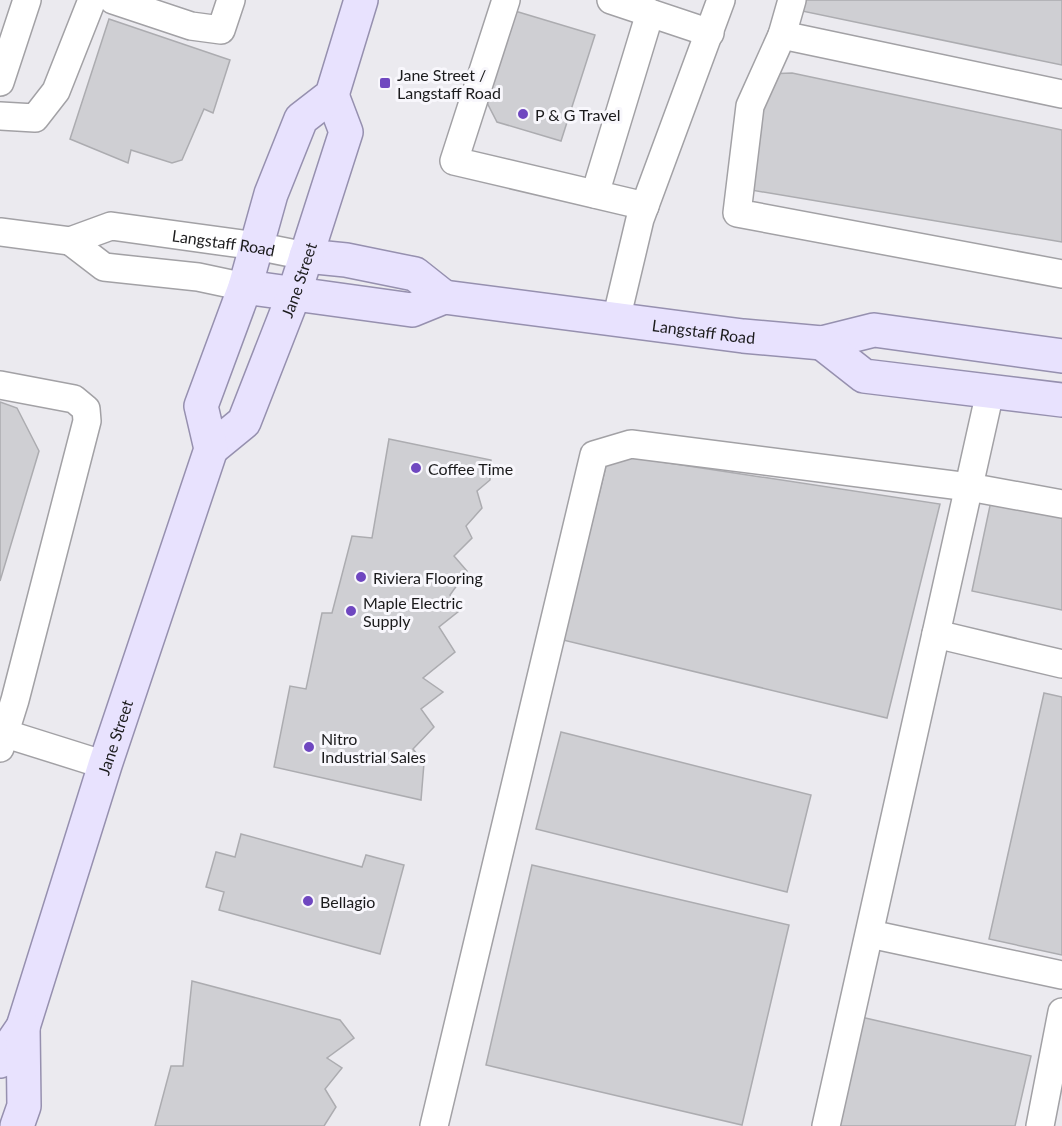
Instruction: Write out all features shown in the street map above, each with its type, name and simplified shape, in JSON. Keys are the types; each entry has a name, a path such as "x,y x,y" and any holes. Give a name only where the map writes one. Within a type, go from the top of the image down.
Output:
{"main road":[{"path":"211,449 201,406 245,287 271,194 301,119 332,95 361,0"},
{"name":"Jane Street","path":"0,1061 23,1027 105,765 211,449 244,422 294,294 346,132 332,95"},
{"name":"Langstaff Road","path":"306,256 346,260 415,274 444,297"},
{"name":"Langstaff Road","path":"245,287 411,310 444,297 743,336 822,343 874,330 1062,356"},
{"path":"822,343 864,376 1062,400"},
{"name":"Jane Street","path":"17,1126 24,1106 23,1027"}],"street":[{"path":"0,82 27,0"},
{"path":"0,116 35,118 56,91 92,0"},
{"path":"113,0 191,26 221,30 231,0"},
{"path":"506,0 454,161 645,206"},
{"path":"611,0 710,33"},
{"path":"616,320 645,206 721,0"},
{"path":"792,0 782,36 750,106 737,213 1062,274"},
{"path":"595,194 650,13"},
{"path":"782,36 1062,94"},
{"name":"Langstaff Road","path":"70,242 111,226 256,246 306,256"},
{"name":"Langstaff Road","path":"0,232 70,242 104,267 198,277 245,287"},
{"path":"0,385 74,399 86,409 87,421 2,738 105,765"},
{"path":"826,1126 990,392"},
{"path":"434,1126 594,454 631,444 969,487 1062,504"},
{"path":"936,634 1062,664"},
{"path":"870,934 1062,975"},
{"path":"1040,1126 1062,1012"}],"building":[{"path":"805,0 1062,0 1062,65 802,11"},
{"path":"515,11 595,35 561,141 497,122 481,91"},
{"path":"109,19 230,60 213,113 204,109 182,160 172,163 131,150 128,163 70,139"},
{"path":"792,73 1062,130 1062,242 751,190 766,74"},
{"path":"0,402 17,408 39,451 0,581"},
{"path":"389,439 491,460 490,480 477,491 482,508 466,526 472,538 454,556 467,571 450,595 459,611 439,627 455,652 423,678 443,692 421,709 434,727 413,749 424,763 421,800 274,767 290,686 306,689 322,613 332,613 352,536 372,538"},
{"path":"609,454 940,504 887,718 563,640"},
{"path":"991,501 1062,517 1062,610 972,591"},
{"path":"1044,693 1062,697 1062,955 989,939"},
{"path":"561,732 811,795 787,892 536,829"},
{"name":"Bellagio","path":"241,834 362,867 366,855 404,865 380,954 219,910 224,892 206,887 216,852 235,857"},
{"path":"532,865 789,925 742,1125 486,1065"},
{"path":"192,981 340,1020 354,1038 327,1058 342,1068 325,1089 336,1107 324,1126 155,1126 171,1066 183,1066"},
{"path":"861,1017 1031,1056 1015,1126 836,1126"}],"place":[{"name":"Jane Street / Langstaff Road","path":"385,83"},
{"name":"P & G Travel","path":"523,114"},
{"name":"Coffee Time","path":"416,468"},
{"name":"Riviera Flooring","path":"361,577"},
{"name":"Maple Electric Supply","path":"351,611"},
{"name":"Nitro Industrial Sales","path":"309,747"},
{"name":"Bellagio","path":"308,901"}]}
